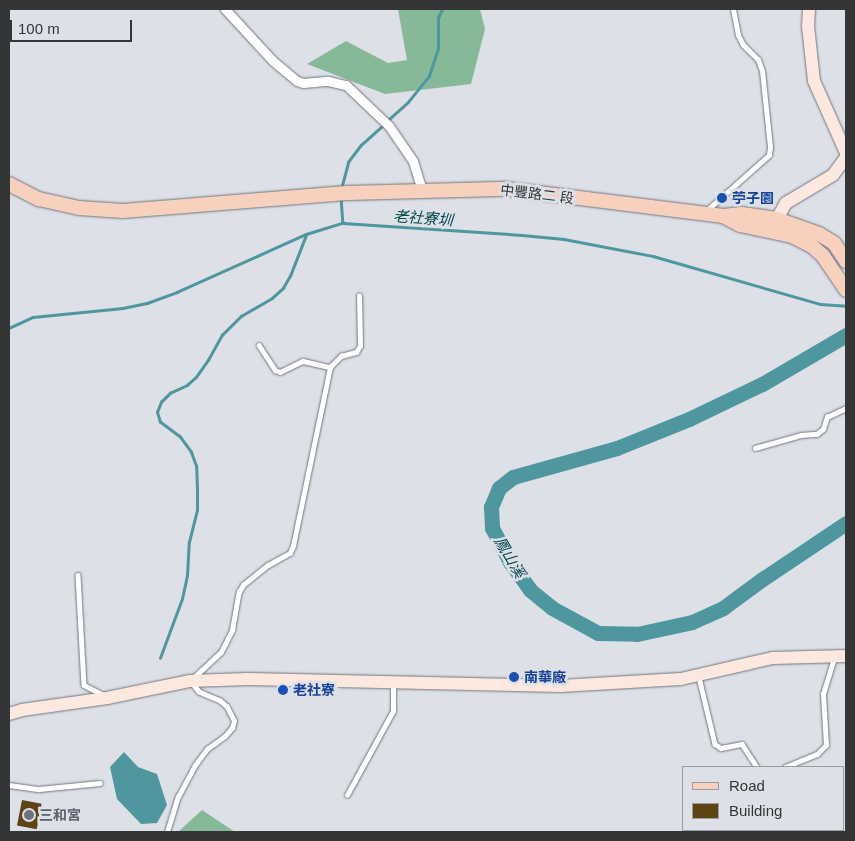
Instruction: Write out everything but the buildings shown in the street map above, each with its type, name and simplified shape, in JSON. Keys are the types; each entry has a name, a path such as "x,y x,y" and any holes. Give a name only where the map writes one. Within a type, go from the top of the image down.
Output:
{"main road":[{"name":"中豐路二 段","path":"9,184 47,201 79,208 123,211 349,193 507,189 703,214 723,216 742,214 777,219 819,234 834,243 846,261"},
{"name":"中豐路二 段","path":"723,216 740,225 792,236 812,246 834,271 846,290"}],"street":[{"path":"225,9 273,62 297,81 303,83 328,81 346,85 389,126 413,161 422,191"},
{"path":"808,9 814,81 846,153"},
{"path":"777,219 786,203 833,175 846,157"},
{"path":"9,714 22,710 107,698 190,681 248,679 560,686 680,679 773,658 840,657"}],"lane":[{"path":"703,214 769,155 770,147 762,71 758,60 743,45 738,35 733,9"},
{"path":"167,832 178,797 195,765 207,749 226,736 232,728 234,721 227,707 220,701 199,692 190,681 221,652 232,630 239,592 243,585 268,565 290,553 330,367 341,356 356,352 360,346 359,296"},
{"path":"259,345 274,370 280,372 303,361 330,367"},
{"path":"755,448 801,435 817,434 823,429 827,417 846,408"},
{"path":"78,575 84,685 103,693 107,698"},
{"path":"787,766 817,754 826,745 823,694 840,657"},
{"path":"698,676 715,744 721,748 742,744 756,766"},
{"path":"348,795 392,711 393,682"},
{"path":"9,785 39,789 100,783"}],"green space":[{"path":"398,9 480,9 485,29 471,84 385,94 307,64 346,41 388,63 407,60"},
{"path":"202,810 235,832 178,832"}],"water":[{"path":"124,752 138,767 157,774 167,805 157,823 141,824 117,799 110,767"}],"waterway":[{"path":"387,121 408,102 429,76 438,49 438,18 442,9"},
{"path":"341,189 348,162 361,145 383,125"},
{"path":"341,197 343,223"},
{"name":"老社寮圳","path":"9,328 33,317 123,308 147,303 177,292 306,234 343,223 564,239 653,256 820,304 846,306"},
{"path":"160,658 182,599 187,576 189,542 197,510 197,489 196,466 191,452 180,437 160,422 157,412 161,402 170,393 187,385 196,377 222,335 241,316 272,298 283,288 290,276 306,235"},
{"name":"鳳山溪","path":"846,335 762,384 689,419 617,448 513,477 499,488 491,507 492,528 510,562 530,590 552,608 598,633 637,634 692,622 723,608 846,523"}],"place":[{"name":"苧子園","path":"722,198"},
{"name":"南華廠","path":"514,677"},
{"name":"老社寮","path":"283,690"},
{"name":"三和宮","path":"29,815"}]}
